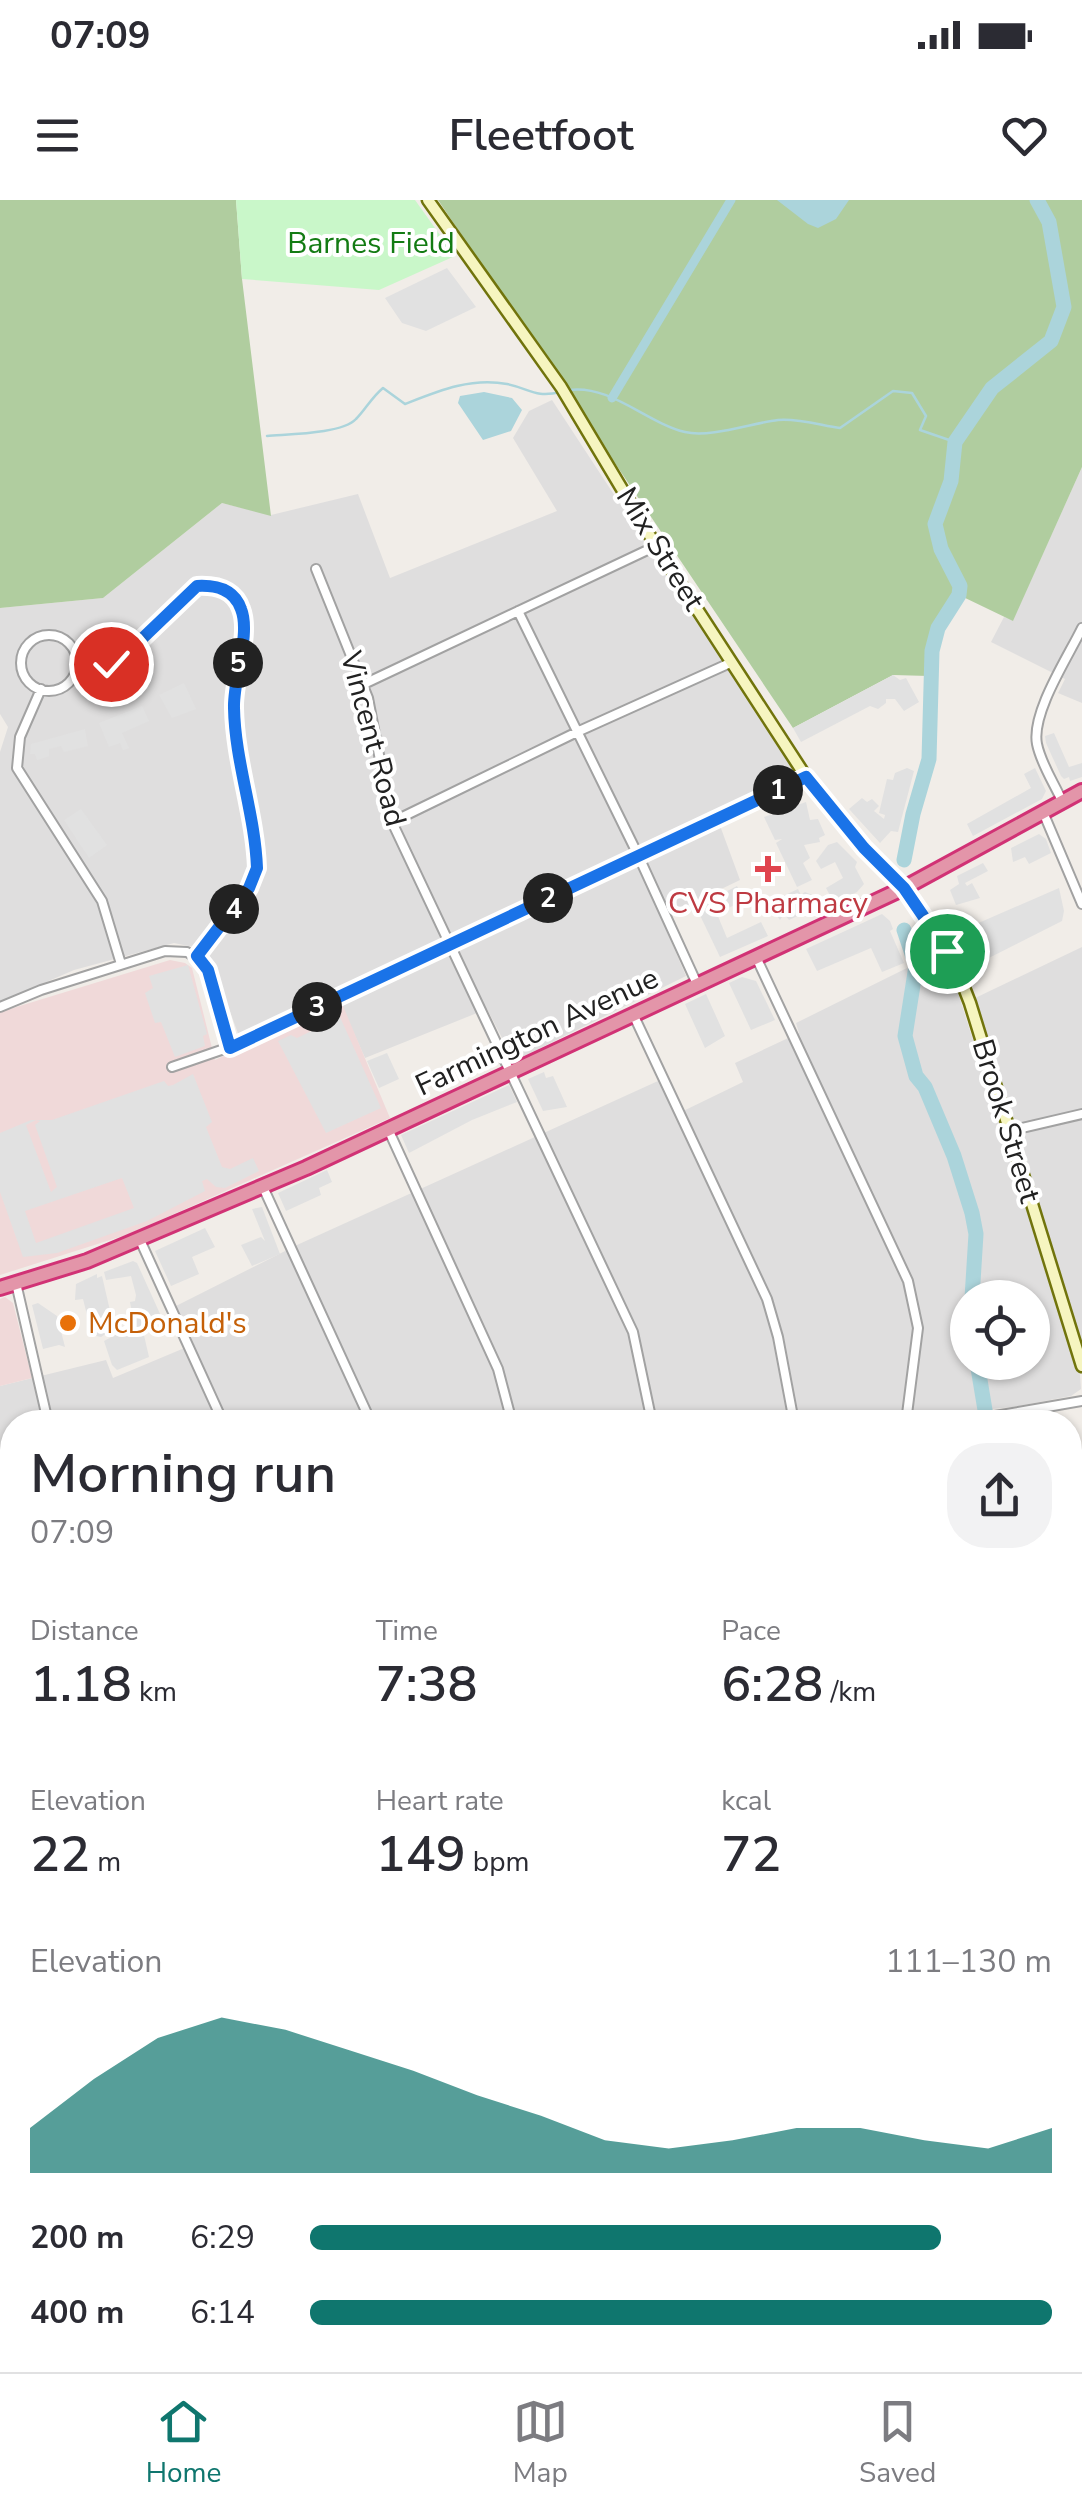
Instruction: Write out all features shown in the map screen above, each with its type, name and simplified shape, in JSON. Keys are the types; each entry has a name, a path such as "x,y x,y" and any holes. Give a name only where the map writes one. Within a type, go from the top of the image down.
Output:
{"highway":[{"name":"Farmington Avenue","path":"0,1288 87,1261 264,1187 904,888 1082,791"}],"main road":[{"name":"Mix Street","path":"428,200 563,391 656,546 806,777 864,848 904,888"},
{"name":"Brook Street","path":"904,888 956,968 1082,1366"}],"street":[{"path":"364,684 656,546"},
{"name":"Vincent Road","path":"316,569 364,684 392,822 632,1332 650,1410"},
{"path":"76,666 111,664 124,656 197,586 214,585 226,590 242,612 244,626 234,707 257,868 249,888 197,956"},
{"path":"518,611 697,984"},
{"path":"1062,801 1037,748 1036,731 1040,714 1082,628"},
{"path":"48,635 65,640 76,654 76,666 64,686 41,690 27,680 21,665 25,648 31,641 48,635"},
{"path":"392,822 730,662"},
{"path":"41,690 20,738 17,768 102,901 120,964"},
{"path":"172,1068 230,1048 806,777"},
{"path":"1043,812 1082,904"},
{"path":"0,1007 120,964 173,950 197,956 208,970 230,1048"},
{"path":"756,957 908,1281 918,1328 906,1410"},
{"path":"633,1014 767,1299 792,1410"},
{"path":"1009,1131 1082,1114"},
{"path":"388,1130 498,1369 509,1410"},
{"path":"264,1187 366,1410"},
{"path":"140,1240 218,1410"},
{"path":"16,1283 45,1410"},
{"path":"1030,1410 1082,1401"}],"shaded area":[{"path":"447,268 476,307 426,331 402,323 385,298"},
{"path":"552,400 797,774 715,812 740,880 661,918 686,976 514,1061 487,1009 365,1058 340,1002 243,1047 213,965 198,948 174,943 74,970 0,1002 0,752 8,727 0,714 0,608 103,598 222,503 271,515 358,494 390,578 557,511 513,438 529,411"},
{"path":"1082,467 1082,703 1058,693 1065,679 991,642 1004,617 1013,620"},
{"path":"893,675 900,680 906,678 919,702 904,711 895,699 886,699 878,709 870,706 801,742 793,728"},
{"path":"184,683 196,709 172,718 159,695"},
{"path":"142,706 149,721 122,733 129,748 123,750 120,743 109,747 99,723"},
{"path":"85,729 88,746 64,752 61,746 49,749 49,756 37,760 35,754 30,754 31,744"},
{"path":"1054,733 1069,767 1082,763 1082,777 1070,781 1069,777 1061,776 1046,743 1045,736"},
{"path":"907,768 914,771 898,832 891,831 880,843 849,809 862,798 867,802 872,799 879,806 874,811 884,819 885,815 879,813 887,779 893,780 895,773"},
{"path":"1035,768 1046,791 1042,799 973,836 967,824 1031,788 1024,774"},
{"path":"806,802 810,820 818,819 825,835 819,838 820,842 804,845 810,858 803,863 812,880 797,887 776,843 782,839 775,840 764,817"},
{"path":"81,809 107,845 89,858 64,820"},
{"path":"1039,834 1046,839 1051,853 1029,864 1025,857 1013,862 1011,848"},
{"path":"837,842 857,862 855,867 864,884 857,892 834,903 826,888 843,878 835,862 821,869 816,861 828,845"},
{"path":"983,863 988,871 965,883 972,883 980,898 956,905 950,890 959,884 957,876"},
{"path":"737,886 744,900 717,914 727,938 761,922 768,936 720,957 696,907"},
{"path":"1059,888 1062,921 977,964 980,940 967,928"},
{"path":"798,889 801,895 805,892 817,897 821,905 789,920 784,914 780,920 768,903"},
{"path":"882,914 890,921 890,931 904,963 882,972 871,948 817,971 806,949"},
{"path":"1082,947 1082,1343 973,999"},
{"path":"170,960 192,968 215,1060 341,1001 390,1118 129,1234 0,1275 0,1012"},
{"path":"188,965 207,1034 203,1036 205,1046 175,1057 161,1022 155,1023 145,993 153,988 149,976"},
{"path":"909,967 951,971 1050,1280 950,1280 950,1380 1050,1380 1050,1281 1081,1389 1071,1396 980,1410 0,1410 0,1386 106,1360 113,1378 194,1344 176,1306 297,1245 658,1081 675,1115 743,1082 735,1063 799,1033 796,1023"},
{"path":"742,977 756,981 775,1020 751,1030 729,983"},
{"path":"706,994 725,1036 705,1048 685,1004"},
{"path":"340,1017 381,1108 326,1133 278,1041 291,1035 297,1038"},
{"path":"387,1053 399,1079 379,1088 367,1061"},
{"path":"544,1072 546,1078 553,1076 567,1107 543,1111 528,1079"},
{"path":"193,1074 212,1122 206,1127 222,1167 230,1169 253,1158 259,1171 225,1188 216,1187 207,1179 202,1181 205,1191 147,1221 57,1253 23,1257 0,1192 0,1133 31,1120 36,1120 52,1120 164,1081 173,1085","holes":["40,1121 35,1125 57,1187 51,1192 26,1125","122,1178 134,1208 36,1243 25,1211"]},
{"path":"509,1085 517,1102 409,1153 401,1135"},
{"path":"327,1170 332,1182 319,1188 321,1195 286,1211 278,1193"},
{"path":"262,1207 280,1254 252,1266 241,1245 261,1237 265,1241 252,1209"},
{"path":"205,1228 215,1247 192,1257 199,1274 171,1286 155,1251"},
{"path":"133,1261 161,1316 145,1325 143,1331 149,1357 117,1370 104,1341 128,1328 134,1330 127,1320 133,1318 130,1302 135,1301 136,1295 131,1276 106,1280 104,1272"},
{"path":"97,1274 97,1278 102,1276 114,1328 101,1337 92,1335 83,1299 75,1300 76,1284"},
{"path":"5,1297 13,1303 32,1378 0,1386 0,1299"},
{"path":"38,1303 57,1316 65,1347 43,1349 32,1305"}],"green space":[{"path":"0,200 236,200 271,516 222,503 103,598 0,608"},
{"name":"Barnes Field","path":"236,200 415,200 455,256 379,290 242,279"},
{"path":"438,200 1082,200 1082,467 1013,621 959,595 938,628 929,676 893,675 793,728"}],"water":[{"path":"777,200 849,200 836,219 818,228"},
{"path":"484,392 512,398 522,410 511,431 483,440 458,403 460,396"}],"waterway":[{"path":"612,398 731,200"},
{"path":"904,860 929,759 932,651 938,628 959,595 960,586 941,549 935,524 951,481 955,442 992,388 1051,341 1064,307 1049,222 1037,200"},
{"path":"267,436 349,424 383,388 405,404 481,382 538,393 561,392"},
{"path":"569,390 614,398 671,427 695,433 785,420 840,428 893,391 912,393 926,416 920,430 955,442"},
{"path":"904,930 916,966 905,1036 916,1076 925,1087 954,1156 972,1213 976,1234 973,1280"},
{"path":"980,1380 985,1410"}],"place":[{"name":"CVS Pharmacy","path":"768,869"},
{"name":"McDonald's","path":"68,1323"}],"route":[{"path":"111,664 197,586 214,585 226,590 242,612 244,626 234,707 257,868 249,888 197,956 208,970 230,1048 806,777 838,820 904,888 947,951"}]}
